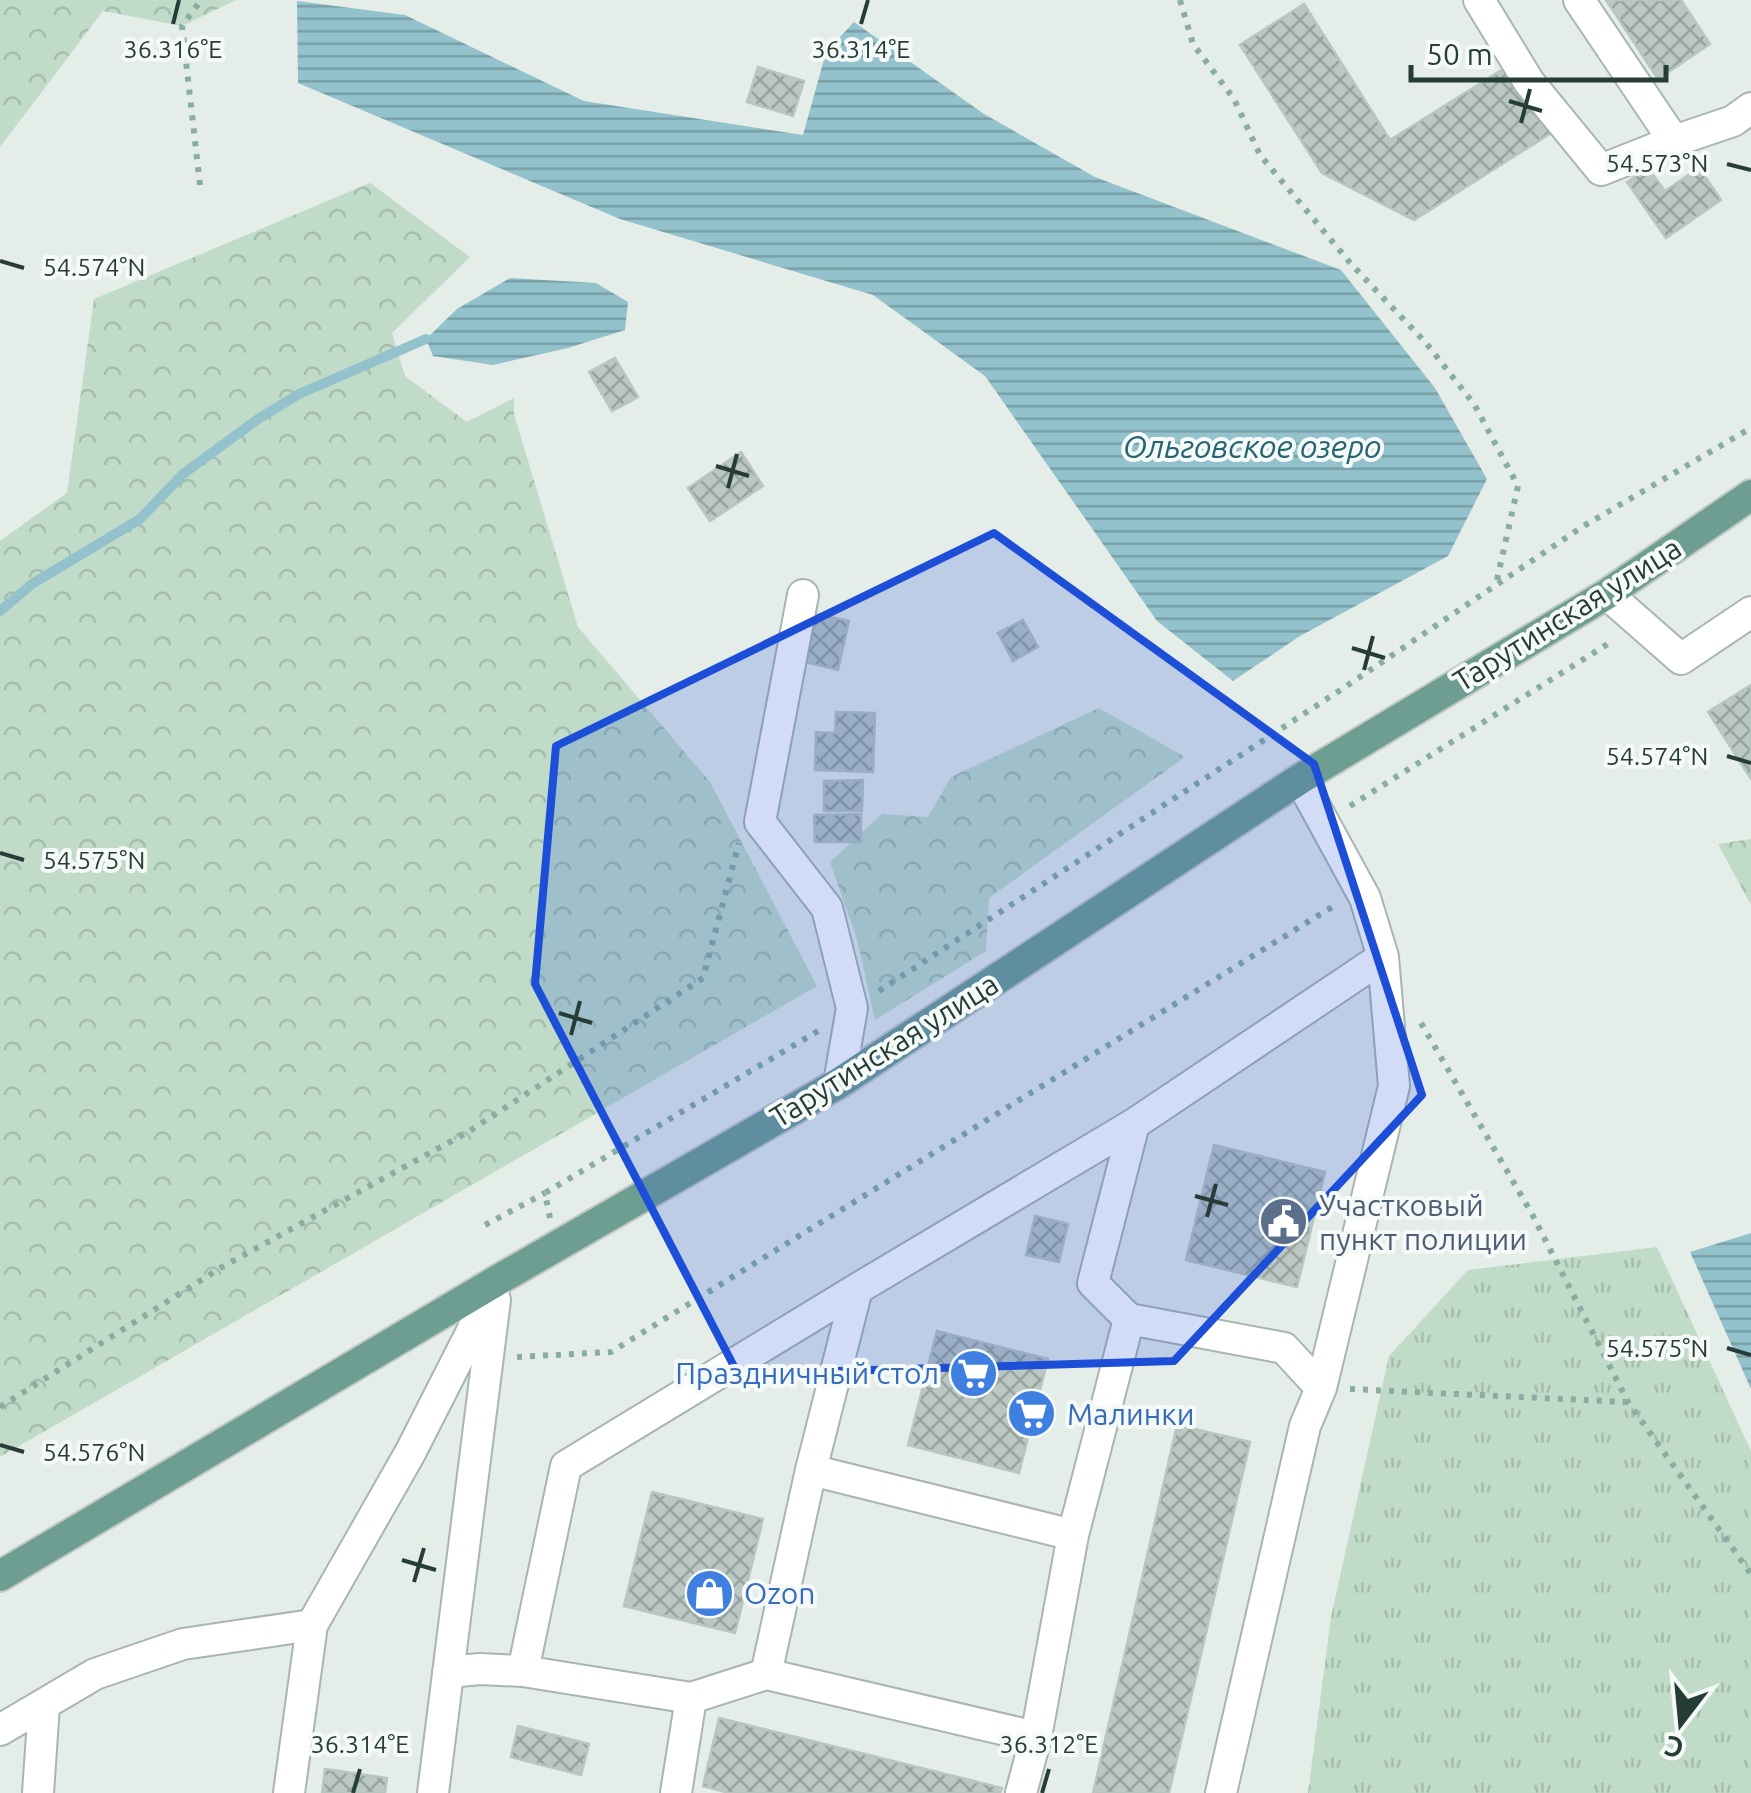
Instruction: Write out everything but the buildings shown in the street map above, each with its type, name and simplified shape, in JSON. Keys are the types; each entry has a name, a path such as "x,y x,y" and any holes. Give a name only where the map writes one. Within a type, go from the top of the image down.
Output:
{"main road":[{"name":"Тарутинская улица","path":"0,1576 839,1083 1300,778 1607,594 1751,495"}],"street":[{"path":"1479,0 1530,82 1600,170 1733,121 1751,108"},
{"path":"1579,0 1674,141"},
{"path":"1607,594 1681,659 1751,612"},
{"path":"803,595 760,822 827,908 852,1008 839,1083"},
{"path":"1221,1793 1305,1426 1321,1388 1394,1086 1382,957 1360,890 1300,778"},
{"path":"523,1671 566,1466 1134,1124 1382,957"},
{"path":"1134,1124 1093,1283 1129,1320 1284,1348 1321,1388"},
{"path":"289,1793 312,1625 410,1452 498,1280"},
{"path":"433,1793 498,1280"},
{"path":"766,1674 857,1290"},
{"path":"1021,1793 1036,1737 1073,1535 1129,1320"},
{"path":"812,1470 1073,1535"},
{"path":"0,1730 95,1674 183,1644 312,1625"},
{"path":"448,1672 523,1671 692,1698 766,1674 1036,1737"},
{"path":"676,1793 692,1698"},
{"path":"38,1793 44,1705"}],"path":[{"path":"200,186 182,26 201,0"},
{"path":"1180,0 1193,44 1234,99 1260,155 1365,279 1426,342 1474,404 1501,454 1518,486 1496,586"},
{"path":"485,1226 852,1008 1582,527 1751,428"},
{"path":"1324,823 1640,623"},
{"path":"0,1407 222,1267 468,1132 704,978 741,837"},
{"path":"521,1339 516,1358 611,1352 1360,890"},
{"path":"1412,1008 1532,1214 1628,1402 1751,1574"},
{"path":"545,1193 555,1248"},
{"path":"1321,1388 1628,1402"}],"highlighted area":[{"path":"994,533 1314,764 1422,1095 1174,1361 738,1374 535,984 556,746"}],"green space":[{"path":"0,0 236,0 182,26 103,11 0,147"},
{"path":"370,183 470,257 392,333 405,376 467,422 514,398 514,414 578,627 710,782 817,986 0,1457 0,541 67,493 94,299"},
{"path":"1099,708 1185,757 989,898 986,951 875,1020 857,939 830,862 882,814 928,817 951,777"},
{"path":"1751,839 1751,905 1718,844"},
{"path":"1657,1247 1751,1451 1751,1793 1308,1793 1331,1617 1389,1356 1468,1270"}],"water":[{"name":"Ольговское озеро","path":"297,1 405,15 584,101 803,135 826,52 854,22 984,114 1095,177 1341,270 1435,388 1487,479 1448,556 1300,636 1233,681 1157,621 985,376 873,295 620,219 298,83"},
{"path":"510,278 596,283 628,302 625,330 493,365 433,356 426,339 457,309"},
{"path":"1751,1233 1751,1389 1690,1252"}],"waterway":[{"path":"0,611 32,584 140,519 183,474 258,419 299,394 426,339"}],"place":[{"name":"Участковый пункт полиции","path":"1284,1222"},
{"name":"Праздничный стол","path":"974,1373"},
{"name":"Малинки","path":"1032,1414"},
{"name":"Ozon","path":"709,1593"}]}
